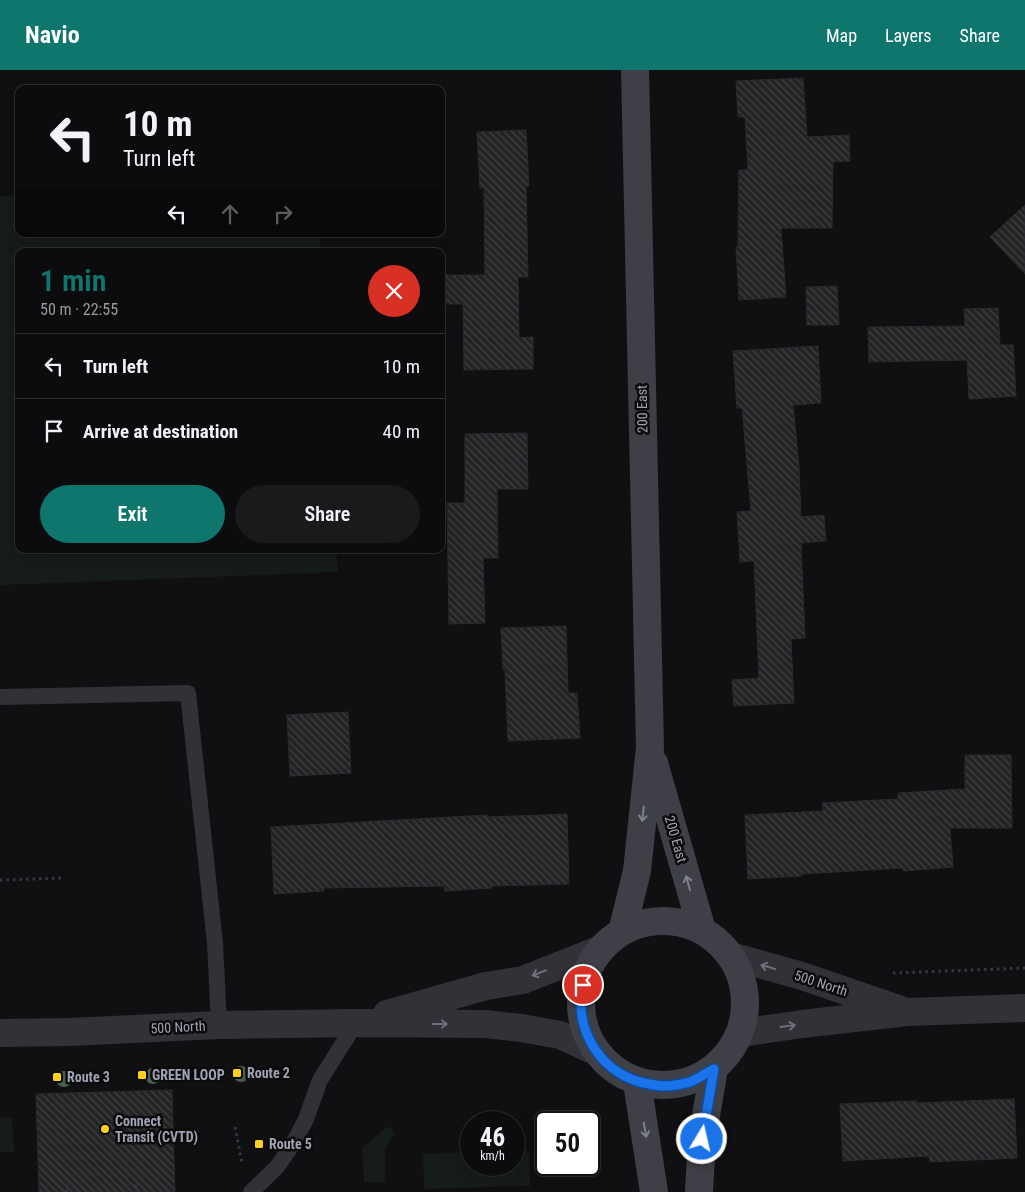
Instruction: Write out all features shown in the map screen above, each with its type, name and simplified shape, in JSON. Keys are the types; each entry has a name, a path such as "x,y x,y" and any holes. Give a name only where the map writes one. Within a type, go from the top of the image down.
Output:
{"main road":[{"name":"200 East","path":"622,932 638,871 650,748 635,70"},
{"name":"200 East","path":"650,748 702,930"},
{"path":"648,922 675,922 702,930 724,946 734,957 746,996 744,1024 733,1048 714,1069 690,1082 663,1086 637,1082 613,1069 595,1051 583,1025 580,998 586,972 601,949 622,932 648,922"},
{"path":"698,1192 702,1139 714,1069"},
{"path":"637,1082 654,1192"}],"street":[{"name":"500 North","path":"356,1023 486,986 523,980 601,949"},
{"name":"500 North","path":"734,957 802,976 907,1012"},
{"name":"500 North","path":"740,1033 907,1012 1025,1008"},
{"name":"500 North","path":"0,1033 219,1025 486,1024 560,1035 595,1051"}],"lane":[{"path":"0,697 188,693 215,943 219,1025"},
{"path":"251,1192 277,1167 293,1144 306,1119 320,1080 356,1023"}],"path":[{"path":"0,880 63,878"},
{"path":"889,973 1025,968"},
{"path":"236,1128 242,1163"},
{"path":"135,1184 137,1192"},
{"path":"66,1192 68,1185"}],"shaded area":[{"path":"15,195 15,237 320,237 321,248 15,248 15,553 336,553 338,572 0,585 0,196"},
{"path":"12,1117 14,1152 1,1152 0,1118"},
{"path":"388,1126 395,1133 385,1149 385,1179 382,1183 364,1182 362,1148"},
{"path":"525,1150 529,1150 530,1186 424,1189 423,1154 460,1152 460,1176 525,1176"}],"building":[{"path":"803,78 807,137 849,135 850,161 833,162 832,228 781,228 786,297 739,300 736,247 738,247 739,170 748,170 745,117 738,117 736,81"},
{"path":"526,130 529,186 526,186 528,277 518,277 519,338 533,337 533,369 464,370 463,304 445,304 445,275 485,275 484,188 480,188 477,132"},
{"path":"1025,205 1025,274 990,237"},
{"path":"837,286 839,325 807,325 806,287"},
{"path":"998,308 1000,345 1013,345 1016,396 969,399 967,360 869,362 868,327 965,326 964,309"},
{"path":"818,346 821,403 793,405 799,467 801,517 824,515 826,541 801,543 805,638 791,639 794,703 734,706 732,680 759,678 754,561 740,562 737,512 751,511 742,408 737,408 733,351"},
{"path":"527,433 528,489 497,489 498,558 483,558 485,623 449,624 447,503 465,503 465,434"},
{"path":"566,626 568,693 577,693 580,738 508,741 501,628"},
{"path":"348,712 351,773 290,776 287,715"},
{"path":"965,755 1011,755 1012,828 950,828 953,867 903,871 903,868 748,879 745,815 823,811 822,803 898,799 898,793 965,789"},
{"path":"567,814 569,884 492,886 492,888 445,891 444,886 324,888 324,891 274,894 271,827 488,815 488,817"},
{"name":"Connect Transit (CVTD)","path":"172,1090 175,1192 39,1192 36,1094"},
{"path":"1014,1099 1017,1158 930,1162 929,1156 843,1161 840,1104"}],"place":[{"name":"Route 2","path":"237,1073"},
{"name":"GREEN LOOP","path":"142,1075"},
{"name":"Route 3","path":"57,1077"},
{"name":"Connect Transit (CVTD)","path":"105,1129"},
{"name":"Route 5","path":"259,1144"}],"route":[{"path":"583,985 580,998 583,1025 595,1051 613,1069 637,1082 663,1086 690,1082 714,1069 702,1139"}]}
